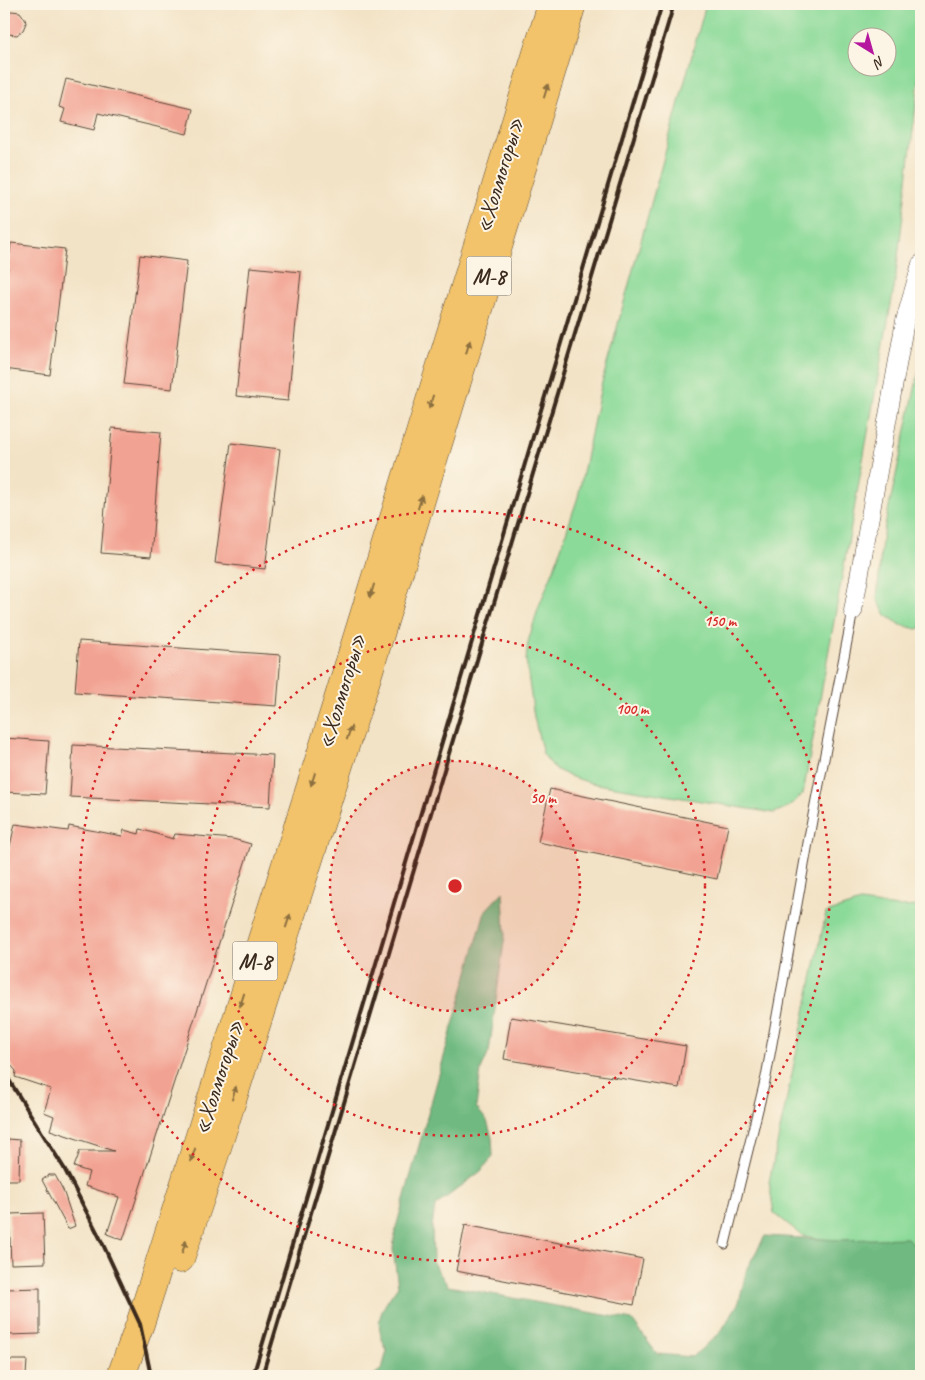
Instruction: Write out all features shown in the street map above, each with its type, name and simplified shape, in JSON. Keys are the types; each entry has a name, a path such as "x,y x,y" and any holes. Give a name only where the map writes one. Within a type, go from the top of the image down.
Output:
{"highway":[{"name":"«Холмогоры»","path":"120,1376 140,1324 333,716 552,4"},
{"name":"«Холмогоры»","path":"140,1376 214,1157 367,677 572,4"}],"street":[{"path":"853,611 905,321 921,264"}],"lane":[{"path":"725,1244 766,1077 813,816 853,611"}],"green space":[{"path":"706,4 921,4 921,63 895,282 803,794 790,806 774,813 591,783 555,769 543,754 534,717 526,660 528,642 578,497 601,386"},
{"path":"921,361 921,628 917,629 901,625 886,615 877,599 882,539"},
{"path":"503,892 505,935 489,1052 481,1070 476,1107 487,1121 492,1138 493,1156 481,1171 435,1206 432,1226 433,1263 448,1286 632,1320 657,1354 692,1357 720,1333 739,1302 747,1268 765,1236 841,1240 907,1238 921,1250 921,1376 372,1376 382,1369 387,1351 379,1324 382,1310 398,1286 393,1249 395,1231 485,911"},
{"path":"860,902 898,907 921,906 921,1240 911,1244 841,1242 803,1236 774,1213 769,1182 826,913"}],"building":[{"path":"12,11 20,12 26,23 23,30 17,35 8,34 4,31 4,14"},
{"path":"66,79 193,109 187,134 98,113 94,130 61,122 65,109 59,107"},
{"path":"11,243 65,249 50,375 4,369 4,301"},
{"path":"140,255 187,261 172,389 124,384"},
{"path":"250,267 301,272 288,401 236,396"},
{"path":"112,428 161,432 151,557 101,553"},
{"path":"231,443 280,449 265,569 215,563"},
{"path":"79,641 281,655 277,706 75,692"},
{"path":"4,738 49,741 45,794 4,792"},
{"path":"73,745 273,755 270,807 70,797"},
{"path":"550,789 728,826 717,879 538,842"},
{"path":"15,824 68,831 69,826 122,836 124,830 139,834 140,829 173,839 175,834 233,839 251,844 123,1240 107,1234 119,1197 85,1186 89,1172 74,1167 80,1151 114,1151 50,1130 54,1116 44,1112 51,1089 15,1077 16,1071 4,1057 4,872"},
{"path":"511,1017 686,1046 679,1088 504,1059"},
{"path":"8,1139 20,1140 19,1180 6,1180"},
{"path":"49,1175 55,1175 63,1190 75,1226 68,1229 42,1180"},
{"path":"43,1213 45,1263 11,1264 9,1214"},
{"path":"465,1225 643,1259 634,1305 456,1271"},
{"path":"40,1288 40,1334 7,1335 6,1289"},
{"path":"4,1360 27,1360 26,1376 4,1376"}],"railway":[{"path":"253,1376 662,4"},
{"path":"262,1376 674,4"},
{"path":"4,1072 64,1168 100,1238 140,1324 151,1376"}]}
